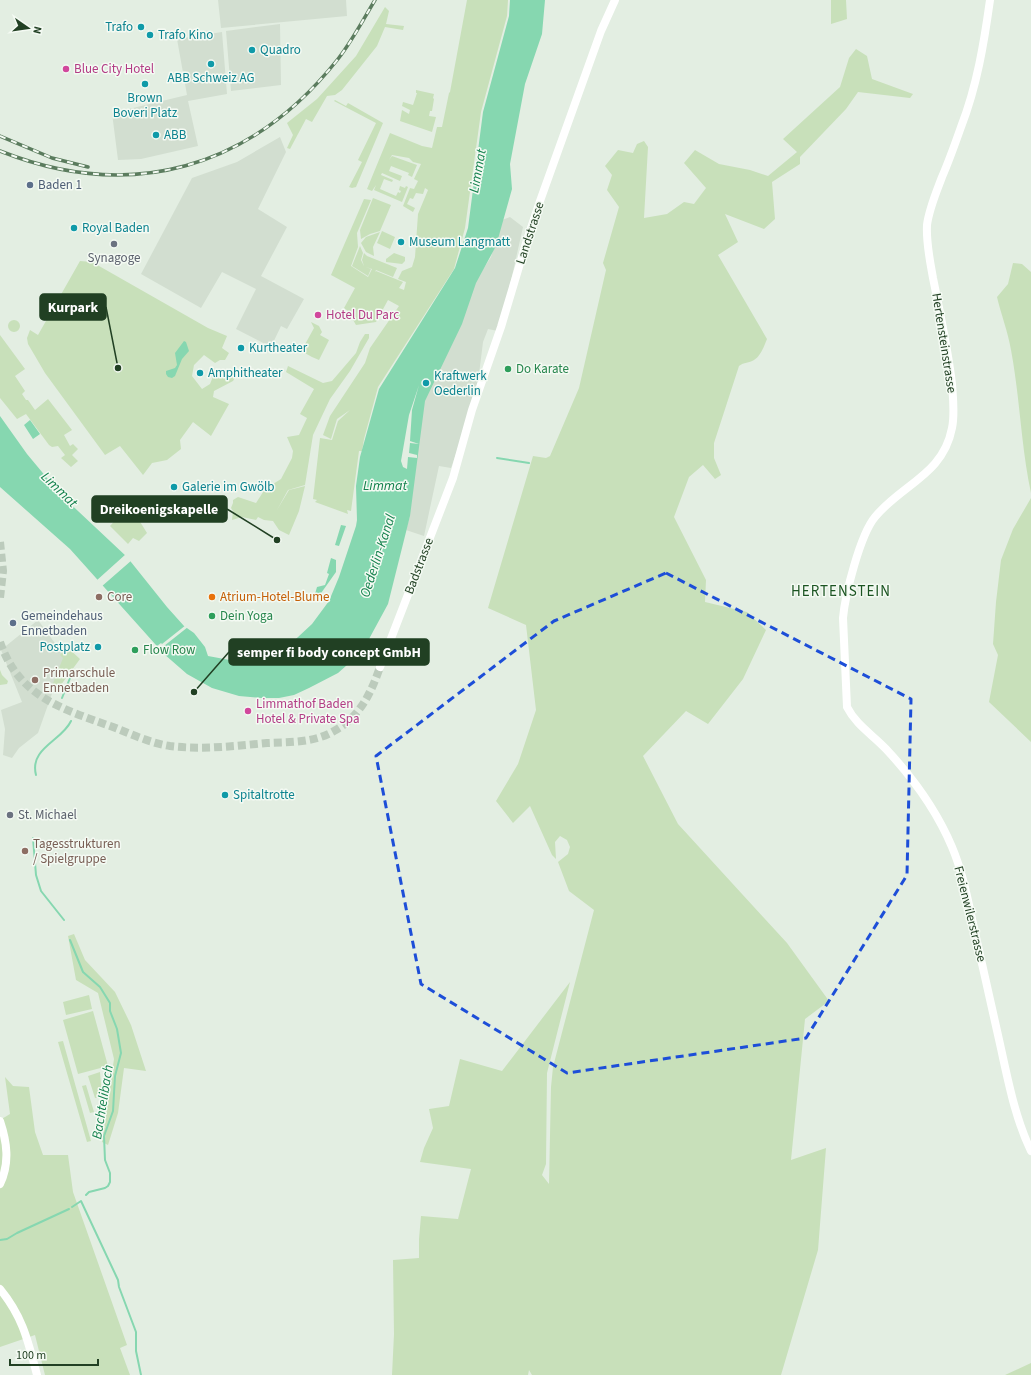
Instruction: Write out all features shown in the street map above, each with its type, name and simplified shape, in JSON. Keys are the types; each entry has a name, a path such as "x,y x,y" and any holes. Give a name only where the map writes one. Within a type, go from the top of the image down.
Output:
{"street":[{"name":"Landstrasse","path":"455,469 472,410 501,327 524,247 602,31 615,0"},
{"name":"Hertensteinstrasse","path":"847,707 843,618 844,606 864,535 880,512 926,474 936,463 947,445 952,427 953,395 950,370 928,253 927,224 935,195 967,111 987,26 990,0"},
{"name":"Badstrasse","path":"381,664 455,469"},
{"name":"Freienwilerstrasse","path":"847,707 862,728 884,747 910,776 935,811 952,847 968,900 1010,1092 1024,1136 1031,1151"},
{"path":"0,1122 6,1145 7,1156 6,1167 0,1184"},
{"path":"0,1289 13,1306 22,1324 37,1375"}],"highlighted area":[{"path":"666,573 911,699 907,875 806,1038 567,1073 421,984 376,756 554,621"}],"shaded area":[{"path":"218,0 346,0 347,16 221,28"},
{"path":"467,0 508,0 507,16 481,112 465,228 454,269 378,387 362,451 359,451 351,511 347,510 348,514 315,502 317,500 313,499 320,438 332,440 338,421 350,410 337,419 331,439 323,435 330,416 365,363 370,348 399,306 388,300 376,322 356,325 348,311 344,308 355,288 331,275 364,199 371,200 357,233 358,247 351,266 368,277 372,269 366,267 371,269 368,276 352,266 360,246 363,253 361,260 364,266 362,260 364,253 367,256 397,268 393,277 376,270 375,272 376,271 403,282 399,288 404,290 406,282 398,279 402,271 412,267 415,257 418,214 428,190 425,188 423,194 416,193 413,199 410,198 407,204 415,208 413,212 403,206 410,188 414,189 418,181 414,179 421,164 413,162 409,158 392,155 389,160 392,156 417,165 412,177 408,175 409,173 391,166 389,171 402,176 400,181 382,173 381,175 393,180 392,182 384,179 380,189 396,196 398,192 400,193 401,191 399,190 400,186 405,188 406,186 408,187 402,202 374,190 376,185 372,191 367,189 390,133 422,146 432,148 437,127 442,127"},
{"path":"831,0 846,0 847,19 831,24"},
{"path":"385,7 389,11 386,24 404,26 403,30 385,27 377,46 342,90 335,95 327,96 312,122 306,119 290,149 287,148 293,135 287,123 317,99 356,56"},
{"path":"280,24 281,85 231,91 226,31"},
{"name":"ABB","path":"222,32 227,94 188,101 198,146 141,159 118,160 112,113 187,95 177,39"},
{"path":"856,49 867,56 872,79 913,94 910,98 858,92 846,109 800,157 800,164 772,182 775,219 764,229 725,214 738,242 718,255 767,339 759,356 752,361 739,366 714,443 714,458 721,475 715,479 703,465 689,477 674,517 706,580 705,602 747,612 766,630 743,679 708,724 686,711 643,756 678,824 787,943 829,1001 805,1019 791,1160 826,1148 818,1250 781,1375 532,1375 529,1370 528,1375 392,1375 394,1334 393,1260 419,1258 421,1216 458,1219 471,1169 420,1162 424,1148 433,1128 429,1109 449,1106 460,1059 502,1071 570,982 547,1073 546,1164 542,1175 549,1184 551,1087 553,1067 594,910 569,891 558,862 568,854 570,847 567,840 560,836 555,842 556,859 552,855 530,806 513,823 496,801 518,764 536,710 526,625 488,608 533,456 546,458 550,456 579,388 606,270 603,263 619,207 607,190 612,175 605,166 618,150 633,153 637,144 644,141 648,147 644,218 667,214 684,202 694,204 706,188 684,163 695,150 719,164 750,170 768,176 797,152 783,139 840,87 849,58"},
{"path":"416,90 434,94 432,111 430,111 429,116 436,117 432,132 400,121 402,110 409,114 410,110 402,106 403,102 413,105 417,93"},
{"path":"335,100 346,106 348,103 383,123 356,187 352,188 349,187 362,162 358,160 376,123 334,101"},
{"path":"280,137 286,152 258,209 287,227 261,276 304,299 287,329 281,326 271,347 236,329 256,289 222,272 201,308 141,274 192,178 237,162"},
{"path":"373,198 391,205 380,231 361,239 360,230"},
{"path":"510,217 523,227 506,303 498,331 488,329 483,342 478,382 462,437 451,468 439,466 424,536 406,530 410,516 406,411 475,282 491,257 502,220"},
{"path":"382,231 395,237 390,249 377,243"},
{"path":"380,232 373,247 374,256 366,252 361,243 366,237"},
{"path":"394,253 405,257 405,261 402,264 386,262 386,259"},
{"path":"80,261 92,262 208,328 227,336 222,348 229,353 225,360 220,360 215,363 204,355 194,365 192,376 202,389 210,384 214,374 221,377 227,377 231,372 237,374 233,381 214,391 213,397 229,404 211,436 193,422 180,440 181,449 167,460 152,463 143,475 120,446 105,455 45,373 28,344 27,338 30,330 38,335"},
{"path":"1013,263 1022,264 1031,272 1031,493 1011,350 997,297 1008,284"},
{"path":"16,320 19,321 19,331 12,332 9,331 8,324 9,321"},
{"path":"311,322 319,326 322,332 320,335 329,340 319,360 303,352 303,348 314,328"},
{"path":"365,334 369,334 369,338 350,371 330,399 313,435 305,485 288,490 277,510 289,490 305,486 299,511 289,535 279,530 273,521 264,520 258,517 256,520 242,517 232,520 233,511 231,508 233,500 238,497 256,503 265,489 281,479 292,458 293,451 287,437 299,435 307,418 300,414 314,389 286,372 288,366 323,383 332,381 356,353"},
{"path":"0,335 25,369 15,376 25,391 22,394 26,400 28,400 35,410 48,399 72,430 64,435 70,446 73,444 78,449 72,455 78,461 71,467 61,458 65,455 58,446 52,447 49,445 26,414 17,419 0,398"},
{"path":"1031,498 1031,742 989,702 998,655 993,644 1001,560 1013,529"},
{"path":"134,512 147,533 139,541 133,538 128,544 110,526 120,515 127,520"},
{"name":"Primarschule Ennetbaden","path":"38,620 65,657 38,733 19,748 12,758 3,755 5,729 1,710 22,702 1,650"},
{"path":"67,647 80,659 55,693 50,691 63,658 60,655"},
{"path":"0,670 2,675 8,681 7,684 0,685"},
{"path":"74,934 85,960 115,992 131,1025 146,1071 124,1068 118,1113 108,1145 102,1142 114,1059 98,993 76,980 68,936"},
{"path":"89,995 92,1009 66,1015 63,1002"},
{"path":"93,1011 108,1066 78,1074 63,1020"},
{"path":"63,1041 91,1141 87,1142 58,1042"},
{"path":"100,1072 102,1097 95,1098 88,1076"},
{"path":"5,1077 13,1086 29,1087 35,1132 43,1155 68,1155 73,1192 127,1345 120,1348 130,1375 45,1375 35,1335 0,1347 0,1120 10,1114"},
{"path":"86,1085 94,1112 90,1113 82,1086"},
{"path":"1031,1363 1031,1375 1005,1375"}],"water":[{"name":"Limmat","path":"510,0 545,0 542,34 525,84 510,164 512,189 496,246 476,283 462,324 425,401 410,516 388,604 369,639 355,658 338,673 309,688 294,695 279,698 261,698 239,696 212,688 187,674 164,654 70,549 0,487 0,416 27,454 62,496 127,557 167,607 184,626 194,633 205,647 208,656 235,661 284,650 312,624 329,601 339,577 356,526 356,486 360,457 379,389 455,268 468,228 483,112 509,16"},
{"path":"184,341 186,342 189,351 182,359 175,376 172,378 168,377 166,371 175,368 177,365 175,353"},
{"path":"30,420 40,434 33,439 24,425"},
{"path":"341,525 346,526 339,546 335,545"},
{"path":"331,558 336,560 336,572 319,596 315,594 317,587 325,585 329,574 327,573"}],"pier":[{"path":"419,385 412,410 410,441 419,444 410,443 409,453 417,455 417,458 408,457 407,469 403,467 401,461 409,415"},
{"path":"126,554 132,560 101,587 96,581"},
{"path":"186,625 188,627 160,650 157,646 161,643 162,644"}],"waterway":[{"path":"497,458 529,463"},
{"name":"Bachtelibach","path":"62,698 70,678"},
{"name":"Bachtelibach","path":"36,775 35,766 37,758 42,751 67,728 71,721"},
{"name":"Bachtelibach","path":"33,838 36,875 41,891 64,920"},
{"name":"Bachtelibach","path":"70,940 83,972 100,987 110,1003 110,1011 117,1029 121,1053 115,1076 113,1111 104,1136 105,1160 110,1173 110,1182 105,1188 89,1192 86,1195"},
{"name":"Bachtelibach","path":"72,1207 81,1201 118,1280 119,1287 136,1332 136,1351 141,1375"},
{"path":"0,1240 7,1239 69,1209"}],"tunnel":[{"path":"0,542 3,571 0,598"},
{"path":"0,642 8,661 18,676 44,698 60,707 155,743 194,748 293,742 310,740 326,735 343,725 358,711 373,686 380,667"}],"railway":[{"path":"0,151 49,166 96,174 142,174 186,166 227,150 267,127 304,97 338,59 353,38 375,0"},
{"path":"0,136 52,158 88,167"}],"place":[{"name":"Trafo","path":"141,27"},
{"name":"Trafo Kino","path":"150,35"},
{"name":"Quadro","path":"252,50"},
{"name":"ABB Schweiz AG","path":"211,64"},
{"name":"Blue City Hotel","path":"66,69"},
{"name":"Brown Boveri Platz","path":"145,84"},
{"name":"ABB","path":"156,135"},
{"name":"Baden 1","path":"30,185"},
{"name":"Royal Baden","path":"74,228"},
{"name":"Museum Langmatt","path":"401,242"},
{"name":"Synagoge","path":"114,244"},
{"name":"Hotel Du Parc","path":"318,315"},
{"name":"Kurtheater","path":"241,348"},
{"name":"Kurpark","path":"118,368"},
{"name":"Do Karate","path":"508,369"},
{"name":"Amphitheater","path":"200,373"},
{"name":"Kraftwerk Oederlin","path":"426,383"},
{"name":"Galerie im Gwölb","path":"174,487"},
{"name":"Dreikoenigskapelle","path":"277,540"},
{"name":"Core","path":"99,597"},
{"name":"Atrium-Hotel-Blume","path":"212,597"},
{"name":"Dein Yoga","path":"212,616"},
{"name":"Gemeindehaus Ennetbaden","path":"13,623"},
{"name":"Postplatz","path":"98,647"},
{"name":"Flow Row","path":"135,650"},
{"name":"Primarschule Ennetbaden","path":"35,680"},
{"name":"semper fi body concept GmbH","path":"194,692"},
{"name":"Limmathof Baden Hotel & Private Spa","path":"248,711"},
{"name":"Spitaltrotte","path":"225,795"},
{"name":"St. Michael","path":"10,815"},
{"name":"Tagesstrukturen / Spielgruppe","path":"25,851"}],"district":[{"name":"HERTENSTEIN","path":"841,591"}],"water label":[{"name":"Oederlin-Kanal","path":"378,556"}]}
